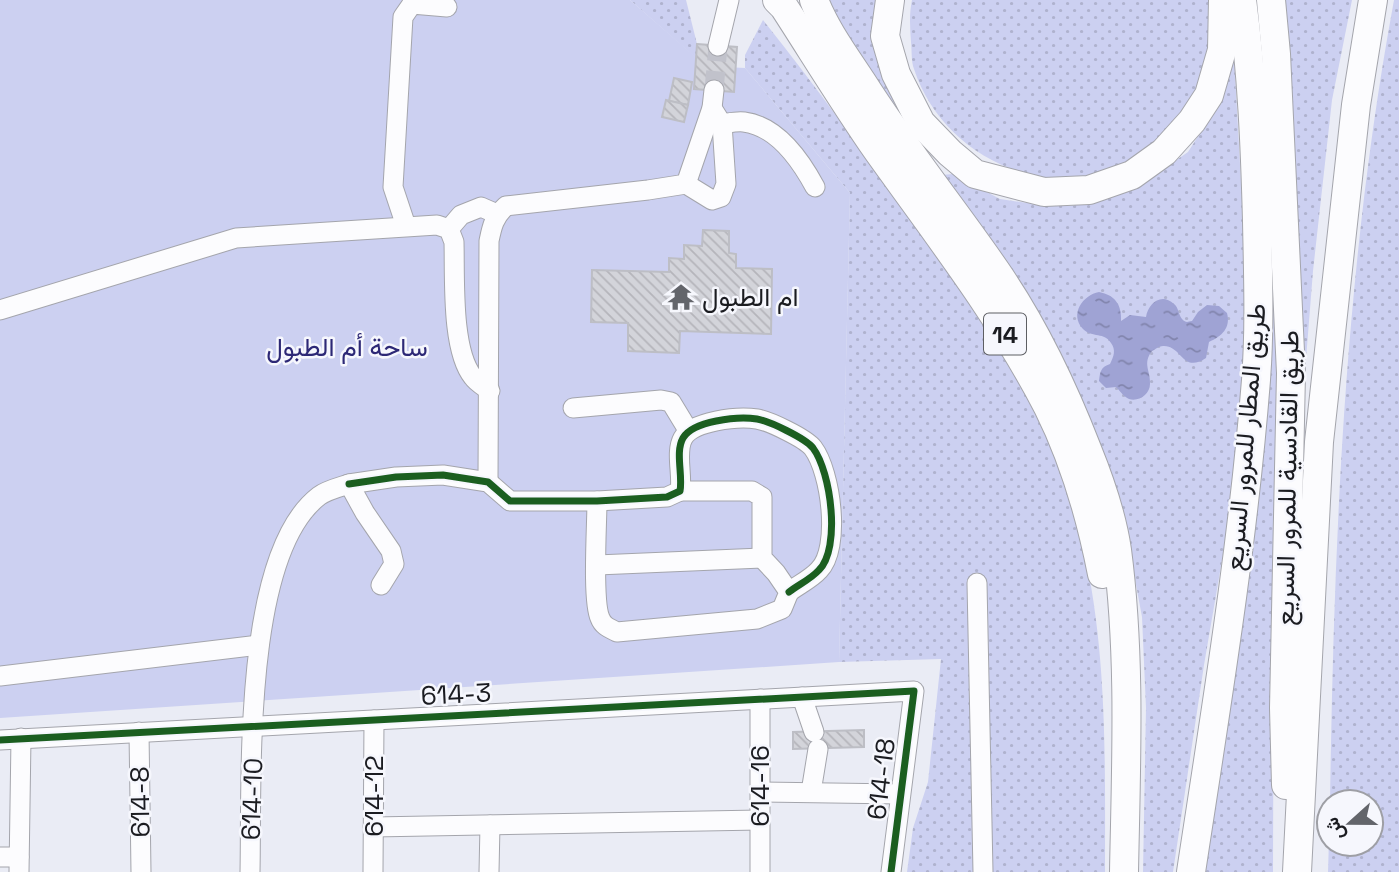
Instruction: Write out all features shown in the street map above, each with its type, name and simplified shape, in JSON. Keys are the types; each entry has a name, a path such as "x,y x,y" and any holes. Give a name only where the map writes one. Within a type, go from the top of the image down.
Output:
{"highway":[{"name":"14","path":"777,0 874,146 976,288 1049,410 1082,492 1098,552 1126,715"},
{"name":"14","path":"814,0 835,42 881,113 1009,289 1050,362 1101,485 1117,548 1124,635 1124,872"},
{"path":"890,0 885,36 896,74 921,123 975,174 1044,192 1089,191 1132,175 1164,152 1192,121 1209,94 1222,50 1223,0"},
{"name":"طريق المطار للمرور السريع","path":"1191,872 1243,512 1256,377 1258,263 1255,150 1249,56 1242,0"},
{"name":"طريق القادسية للمرور السريع","path":"1270,0 1276,54 1291,373 1284,708 1288,872"},
{"path":"1297,872 1319,442 1356,105 1373,0"}],"street":[{"path":"718,46 729,0"},
{"path":"406,226 393,187 403,17 412,4 447,7"},
{"path":"716,107 726,184 721,197 712,200 686,184 506,206 497,214 489,241 488,482 510,501 597,501 667,497 680,491 752,491 762,497 762,558 789,592"},
{"path":"686,184 716,107"},
{"path":"716,107 743,121 758,125 781,141 803,163 816,187"},
{"path":"449,229 461,215 481,207 497,214"},
{"path":"0,310 236,238 406,226 437,225 449,229"},
{"path":"449,229 454,242 457,331 462,354 472,377 490,391"},
{"path":"573,408 661,400 671,402 688,430"},
{"path":"597,501 599,617 606,627 617,632 757,619 782,609 789,592 820,570 829,553 832,510 824,471 812,447 792,433 757,419 712,421 688,430 680,442 680,491"},
{"name":"614-10","path":"250,872 254,726 260,645 265,611 279,555 302,513 321,494 349,484 425,474 488,482"},
{"path":"349,484 391,551 394,564 381,586"},
{"path":"597,565 762,558"},
{"path":"977,583 983,872"},
{"path":"0,676 260,645"},
{"name":"614-3","path":"0,740 914,691"},
{"name":"614-18","path":"891,872 914,691"},
{"path":"802,697 816,740 811,792"},
{"name":"614-16","path":"760,699 760,872"},
{"name":"614-12","path":"373,872 374,720"},
{"name":"614-8","path":"139,732 141,872"},
{"path":"13,862 21,738"},
{"path":"760,792 900,794"},
{"path":"373,827 760,820"},
{"path":"489,872 490,825"}],"green space":[{"name":"ساحة أم الطبول","path":"0,0 630,0 706,66 745,68 850,193 839,662 0,718"},
{"path":"630,0 686,0 697,44 696,58"},
{"path":"825,0 879,0 907,123 902,126"},
{"path":"912,0 1210,0 1210,48 1205,69 1189,106 1176,126 1157,144 1130,162 1099,175 1067,180 1052,179 1007,167 986,157 950,129 935,111 913,66 910,21"},
{"path":"1284,0 1352,0 1332,100 1313,271 1298,460"},
{"path":"1394,0 1399,0 1399,872 1328,872 1328,858 1385,858 1385,788 1330,788 1335,600 1345,400 1353,299 1377,100"},
{"path":"763,20 861,149 967,299 1013,372 1051,449 1079,530 1095,614 1103,700 1105,872 907,872 913,828 928,782 941,659 839,662 850,193 745,68 745,55"},
{"path":"1234,56 1247,290 1239,461 1204,665 1173,872 1143,872 1146,708 1142,617 1126,531 942,175 953,174 1000,199 1034,204 1071,206 1106,199 1143,183 1188,152 1216,108"},
{"path":"1267,179 1278,345 1274,532 1273,872 1204,872 1260,485 1266,398"}],"water":[{"path":"1099,292 1116,302 1121,321 1130,315 1146,317 1152,304 1164,299 1176,306 1186,322 1192,321 1207,305 1219,306 1227,313 1228,323 1218,337 1209,342 1206,358 1198,362 1187,361 1169,347 1162,346 1152,351 1148,360 1150,388 1146,394 1133,400 1116,387 1106,388 1099,381 1102,370 1110,364 1114,348 1105,337 1083,329 1077,317 1083,301"}],"building":[{"path":"697,44 737,47 734,92 694,89"},
{"path":"674,78 692,82 688,105 669,101"},
{"path":"666,100 688,105 684,122 662,117"},
{"name":"ام الطبول","path":"703,230 729,231 729,253 736,254 736,268 772,269 771,334 680,331 679,353 628,351 628,323 591,322 592,270 669,272 669,258 684,259 684,245 702,246"},
{"path":"864,730 864,747 793,749 793,732"}],"tunnel":[{"path":"714,90 718,46"}],"cycle path":[{"path":"349,484 396,477 443,475 488,482 510,501 597,501 667,497 680,491 680,450 683,438 688,432 716,421 757,419 786,430 813,448 825,474 829,491 832,528 826,559 816,573 789,592"},
{"path":"0,740 914,691 891,872"}],"place":[{"name":"ام الطبول","path":"681,297"}]}
